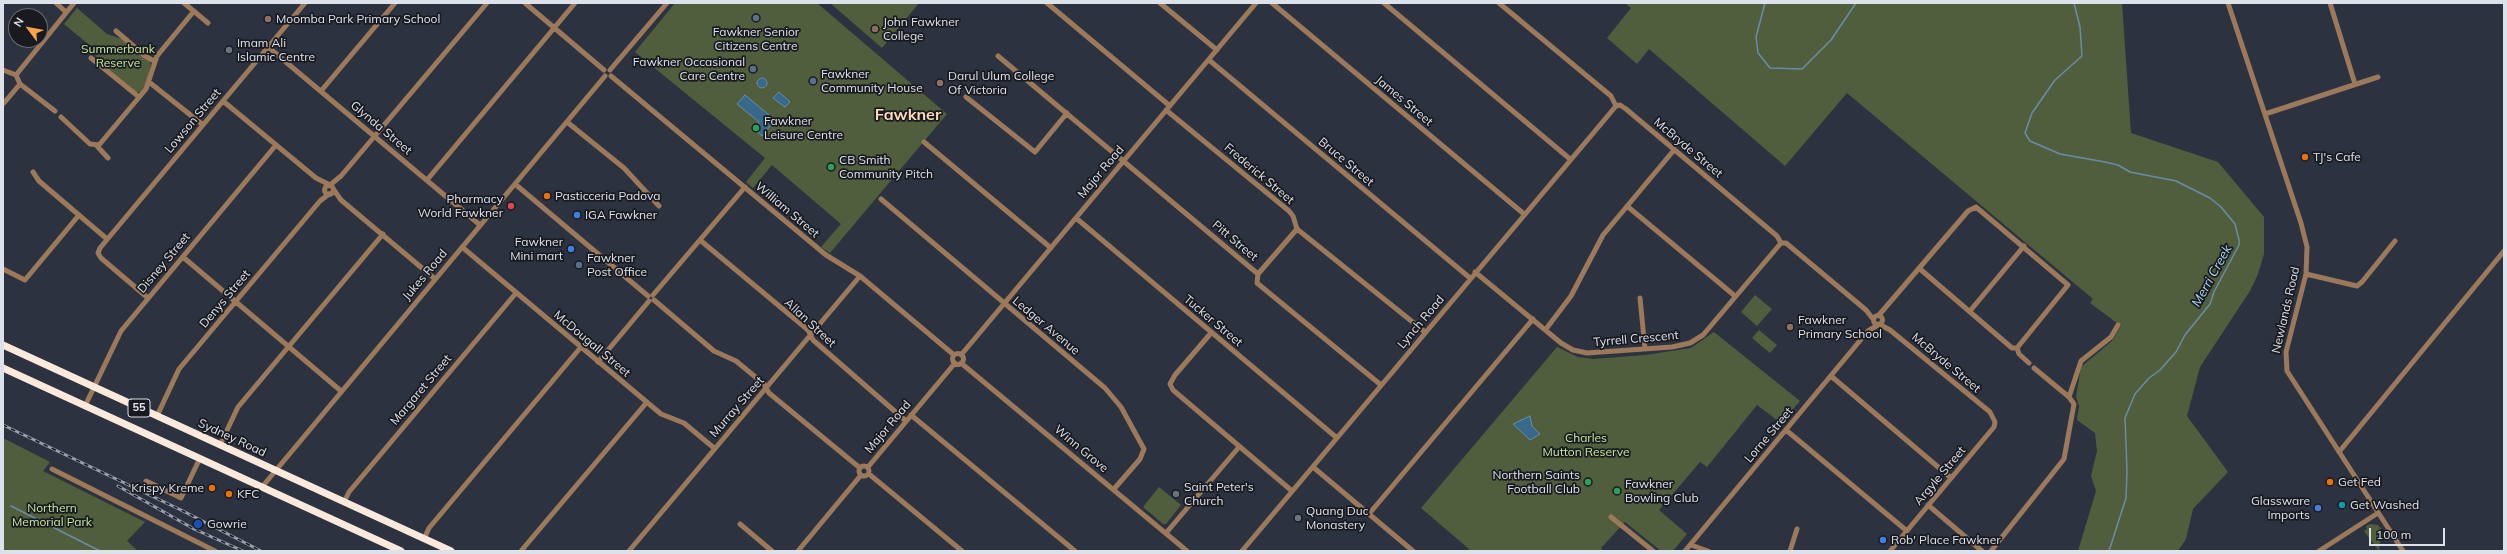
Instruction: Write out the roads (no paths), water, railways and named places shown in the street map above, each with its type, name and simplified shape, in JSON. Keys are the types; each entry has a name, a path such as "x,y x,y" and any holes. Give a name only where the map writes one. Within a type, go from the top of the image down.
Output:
{"highway":[{"name":"Sydney Road","path":"3,345 451,551"},
{"name":"55","path":"3,368 401,551"}],"street":[{"path":"56,3 66,12"},
{"path":"16,75 74,3"},
{"path":"184,3 208,23"},
{"name":"Lowson Street","path":"148,298 101,258 98,253 107,238 305,3"},
{"path":"321,92 395,3"},
{"name":"Denys Street","path":"157,416 177,372 487,3"},
{"path":"525,3 604,70 608,76"},
{"path":"427,180 575,3"},
{"path":"608,76 610,70 667,3"},
{"path":"1047,3 1170,106"},
{"path":"1160,3 1217,50"},
{"name":"Major Road","path":"961,355 1256,3"},
{"name":"James Street","path":"1272,3 1524,214"},
{"path":"1384,3 1570,159"},
{"name":"McBryde Street","path":"1499,3 1611,96 1616,106 1626,109 1777,236 1781,243 1786,243 1990,412"},
{"name":"Newlands Road","path":"2228,3 2301,223 2307,247 2306,274 2286,352 2285,362 2287,371 2403,551"},
{"path":"2330,3 2355,84"},
{"path":"97,146 139,98 149,82 154,60 194,11"},
{"path":"116,31 145,56 154,60"},
{"name":"Glynda Street","path":"268,47 480,225"},
{"name":"Pitt Street","path":"998,56 1124,160 1258,274 1258,283 1381,385"},
{"path":"91,58 139,98"},
{"name":"Bruce Street","path":"1209,60 1470,278"},
{"path":"3,70 16,75 20,84 55,111"},
{"path":"604,70 610,70"},
{"name":"Jukes Road","path":"262,487 480,225 608,76"},
{"name":"William Street","path":"608,76 826,255 860,276 954,355"},
{"path":"2265,114 2378,77"},
{"path":"149,82 203,125"},
{"path":"4,103 20,84"},
{"path":"966,97 1036,152 1067,113"},
{"path":"223,100 435,279"},
{"name":"Lynch Road","path":"1242,551 1616,106"},
{"name":"Frederick Street","path":"1166,110 1288,211 1293,216 1297,229 1425,332"},
{"path":"61,117 80,137 97,146 108,158"},
{"path":"567,122 624,168 659,206"},
{"path":"924,142 1051,248"},
{"name":"Disney Street","path":"85,406 118,335 276,145"},
{"path":"1546,329 1571,296 1603,235 1674,150"},
{"path":"33,172 39,181 107,238"},
{"path":"316,178 325,189 331,190"},
{"path":"515,184 714,350 736,361 764,384 766,388 860,468 862,475"},
{"path":"598,362 745,187"},
{"name":"Denys Street","path":"320,201 325,189"},
{"name":"Ledger Avenue","path":"881,199 1104,388 1124,412 1144,449 1140,459 1114,489"},
{"path":"1628,206 1735,296"},
{"name":"Lorne Street","path":"1685,551 1968,211 1976,207 2024,246"},
{"path":"3,269 25,280 79,215"},
{"name":"Tucker Street","path":"1076,218 1337,438"},
{"path":"1258,274 1297,229"},
{"path":"220,445 238,407 383,234"},
{"name":"Allan Street","path":"700,240 808,330 809,336 906,421"},
{"path":"2306,274 2357,286 2362,282 2395,241"},
{"name":"Tyrrell Crescent","path":"1475,272 1533,318 1560,343 1587,354 1645,349 1690,343 1703,335 1781,243"},
{"path":"1970,311 2024,246 2068,286 2017,348"},
{"name":"McDougall Street","path":"462,247 661,414 684,423 714,448"},
{"path":"2338,452 2504,251"},
{"path":"183,257 341,391"},
{"path":"1920,269 2012,348 2017,348"},
{"name":"Murray Street","path":"629,551 860,276"},
{"name":"Margaret Street","path":"344,502 349,492 516,293"},
{"path":"1640,298 1645,349"},
{"path":"1369,514 1533,318"},
{"path":"2069,397 2080,361 2112,337 2118,325"},
{"path":"1211,333 1175,375 1170,384 1173,390 1292,491"},
{"path":"424,539 429,528 581,347"},
{"path":"2017,348 2019,354 2029,363"},
{"path":"954,355 961,355 963,359 961,363 954,363 952,359 954,355"},
{"name":"Major Road","path":"868,467 954,363"},
{"name":"Winn Grove","path":"961,363 1187,551"},
{"path":"1991,551 2062,462 2074,406 2069,397 2034,368"},
{"path":"1831,376 1951,478"},
{"path":"521,551 647,402"},
{"name":"Argyle Street","path":"1890,551 1994,426 1995,419 1990,412"},
{"path":"911,415 1075,551"},
{"path":"1786,430 1907,531"},
{"path":"1166,533 1239,447"},
{"path":"146,481 181,498 200,458"},
{"path":"860,468 864,466 868,467 869,474 962,551"},
{"path":"1313,467 1413,551"},
{"path":"52,469 215,551"},
{"path":"798,551 862,475 869,474"},
{"path":"1928,505 1982,551"},
{"path":"2319,551 2378,513"},
{"path":"1612,517 1653,551"},
{"path":"740,524 772,551"},
{"path":"1790,551 1797,528"},
{"path":"1691,545 1708,551"}],"water":[{"path":"760,78 764,78 766,79 766,87 760,88 757,85 757,81"},
{"path":"779,92 790,102 785,107 773,98"},
{"path":"745,95 775,120 762,136 754,129 759,122 737,104"},
{"path":"1530,416 1532,426 1540,434 1530,440 1513,424"}],"waterway":[{"name":"Merri Creek","path":"1765,3 1756,37 1758,53 1770,68 1802,69 1831,40 1856,3"},
{"name":"Merri Creek","path":"2074,3 2080,27 2082,56 2055,80 2032,113 2025,133 2030,141 2060,154 2118,165 2130,172 2176,181 2210,198 2221,207 2235,224 2239,240 2239,245 2214,292 2210,304 2185,335 2176,352 2135,394 2125,418 2127,471 2126,498 2109,551"},
{"path":"11,506 100,551"}],"railway":[{"path":"3,425 181,510 261,551"},
{"path":"118,486 194,529 243,551"}],"place":[{"name":"Fawkner Senior Citizens Centre","path":"756,18"},
{"name":"Moomba Park Primary School","path":"268,19"},
{"name":"John Fawkner College","path":"875,29"},
{"name":"Imam Ali Islamic Centre","path":"229,50"},
{"name":"Fawkner Occasional Care Centre","path":"753,69"},
{"name":"Fawkner Community House","path":"813,81"},
{"name":"Darul Ulum College Of Victoria","path":"940,83"},
{"name":"Fawkner Leisure Centre","path":"756,128"},
{"name":"TJ's Cafe","path":"2305,157"},
{"name":"CB Smith Community Pitch","path":"831,167"},
{"name":"Pasticceria Padova","path":"547,196"},
{"name":"Pharmacy World Fawkner","path":"511,206"},
{"name":"IGA Fawkner","path":"577,215"},
{"name":"Fawkner Mini mart","path":"571,249"},
{"name":"Fawkner Post Office","path":"579,265"},
{"name":"Fawkner Primary School","path":"1790,327"},
{"name":"Northern Saints Football Club","path":"1588,482"},
{"name":"Get Fed","path":"2330,482"},
{"name":"Krispy Kreme","path":"212,488"},
{"name":"Fawkner Bowling Club","path":"1617,491"},
{"name":"KFC","path":"229,494"},
{"name":"Saint Peter's Church","path":"1176,494"},
{"name":"Get Washed","path":"2342,505"},
{"name":"Glassware Imports","path":"2318,508"},
{"name":"Quang Duc Monastery","path":"1298,518"},
{"name":"Gowrie","path":"198,524"},
{"name":"Rob' Place Fawkner","path":"1883,540"}],"district":[{"name":"Fawkner","path":"908,115"}],"park label":[{"name":"Summerbank Reserve","path":"118,56"},
{"name":"Charles Mutton Reserve","path":"1586,445"},
{"name":"Northern Memorial Park","path":"52,515"}]}
